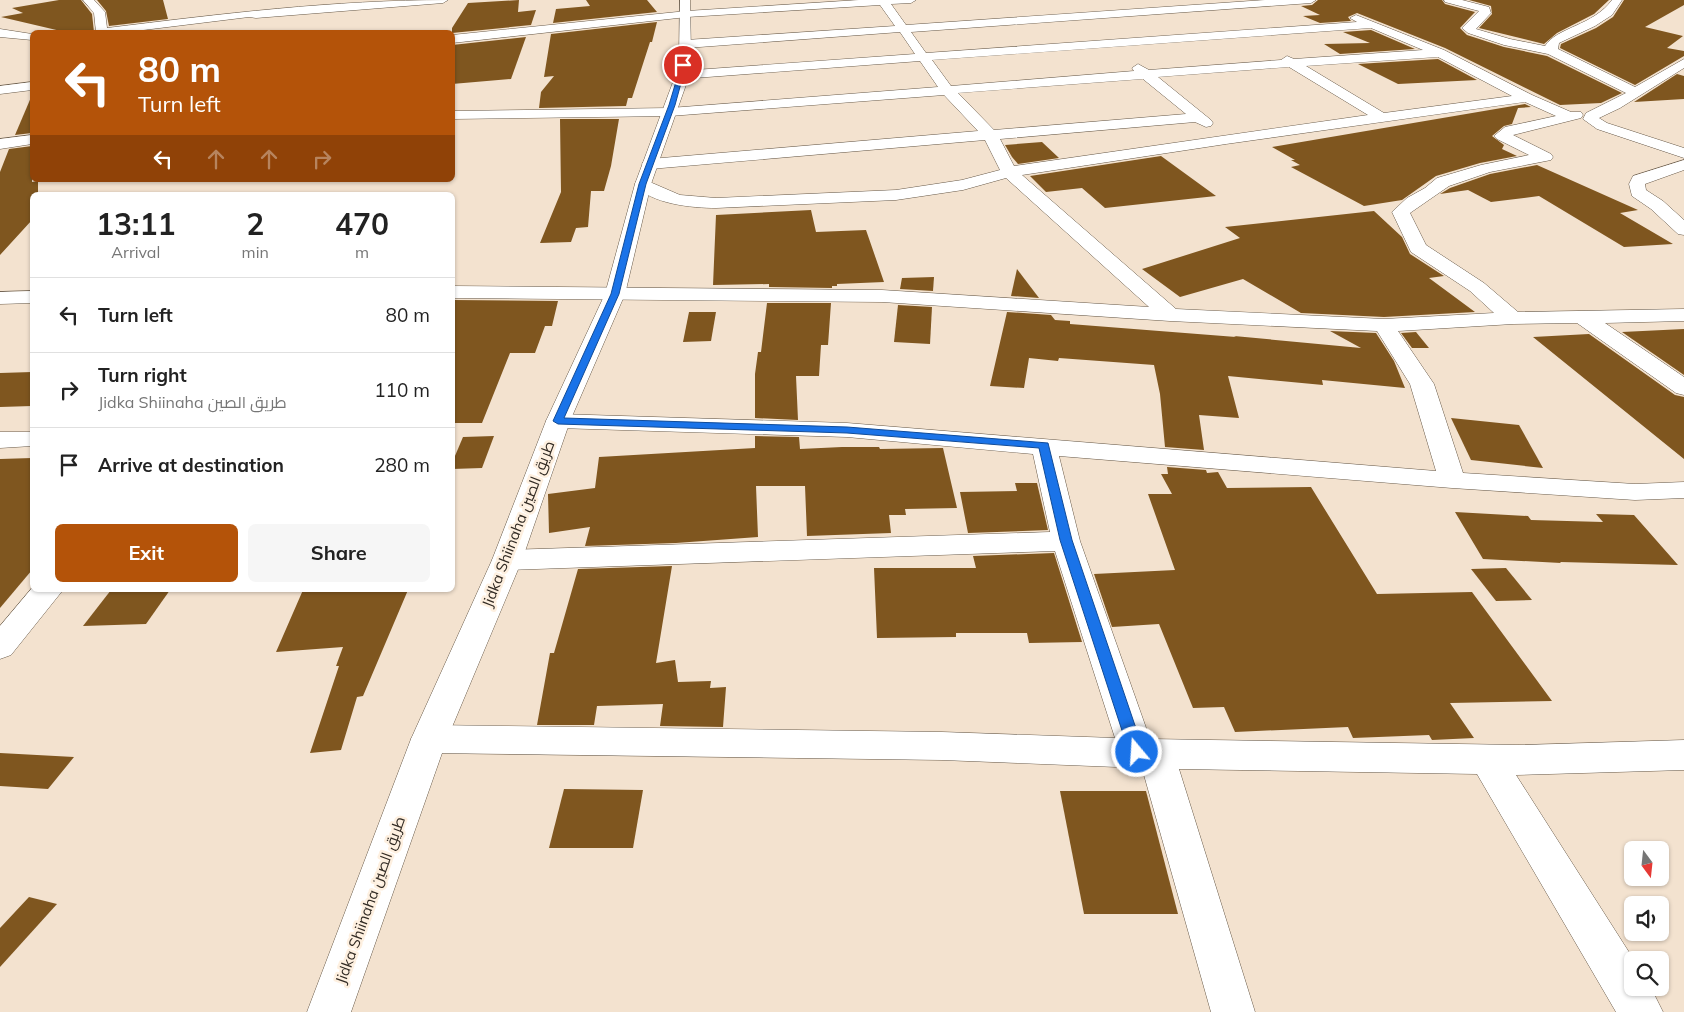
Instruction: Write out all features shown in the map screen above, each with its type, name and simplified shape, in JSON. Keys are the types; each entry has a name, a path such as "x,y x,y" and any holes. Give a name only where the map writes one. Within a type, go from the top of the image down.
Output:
{"street":[{"path":"88,0 99,12 103,30"},
{"path":"115,30 246,8 262,15 443,0"},
{"path":"455,39 686,7 911,0"},
{"path":"1449,0 1485,9 1485,13 1468,28 1472,31 1508,42 1552,51 1635,92"},
{"path":"1552,51 1551,46 1554,41 1591,24 1608,13 1617,0"},
{"path":"883,1 947,90 991,136 1009,172 1170,316"},
{"path":"686,44 1072,16 1194,3 1314,2"},
{"path":"1194,3 1258,43"},
{"path":"1059,5 1226,139"},
{"name":"Jidka Shiinaha طريق الصين","path":"329,1012 429,739 507,560 558,421 615,294 646,174 670,112 681,75 686,44 686,7"},
{"path":"1346,14 1440,53 1526,98 1570,117"},
{"path":"681,75 1372,25"},
{"path":"0,33 30,37"},
{"path":"1274,53 1382,118"},
{"path":"455,116 670,112 1145,74 1440,53"},
{"path":"1684,63 1591,116 1590,119 1602,126 1684,153"},
{"path":"0,90 30,86"},
{"path":"1199,117 991,136 646,174 654,192 671,199 694,203 896,194 963,184 1009,172 1226,139 1526,98"},
{"path":"1513,318 1477,287 1418,248 1401,212 1444,182 1487,168 1545,157 1502,136 1505,133 1602,111"},
{"path":"0,144 30,140"},
{"path":"1684,165 1639,180 1637,184 1638,192 1657,205 1684,230"},
{"path":"455,292 882,296 1170,316 1384,326 1513,318 1684,315"},
{"path":"0,298 30,297"},
{"path":"1581,316 1684,388"},
{"path":"1384,326 1422,384 1452,480"},
{"path":"558,421 847,430 1452,480 1635,492 1684,490"},
{"path":"0,440 30,439"},
{"path":"1044,446 1066,540 1147,753 1233,1012"},
{"path":"507,560 1066,540"},
{"path":"0,647 46,592"},
{"path":"429,739 942,746 1147,753 1487,759 1684,754"},
{"path":"1487,759 1641,1012"}],"building":[{"path":"59,0 81,0 92,14 94,30 56,30 1,17 23,13 12,8"},
{"path":"97,0 163,0 168,19 109,26 106,11"},
{"path":"519,0 518,12 536,10 531,25 455,33 452,28 468,3"},
{"path":"586,0 647,0 657,12 553,23 556,9 590,6"},
{"path":"1318,0 1442,0 1445,4 1475,12 1460,28 1467,35 1504,47 1547,56 1622,93 1601,103 1560,105 1445,48 1357,13 1348,17 1351,21 1320,23 1303,16 1320,15 1301,6 1312,5"},
{"path":"1469,0 1609,0 1594,14 1557,33 1544,44 1479,28 1492,14 1491,6"},
{"path":"1624,0 1684,0 1684,5 1645,27 1683,36 1667,48 1684,51 1684,56 1635,85 1560,48 1561,44 1596,28 1613,17"},
{"path":"657,22 632,98 628,98 626,106 539,108 541,92 554,76 544,77 551,34"},
{"path":"1371,30 1415,49 1340,54 1324,44 1370,43 1343,32"},
{"path":"526,37 511,79 455,84 455,45"},
{"path":"1438,59 1477,80 1398,84 1358,64"},
{"path":"1677,74 1684,76 1684,99 1634,102"},
{"path":"30,100 30,133 15,135"},
{"path":"1525,104 1531,107 1518,108 1512,124 1504,126 1492,136 1504,145 1502,149 1517,156 1480,163 1436,176 1402,200 1364,206 1291,167 1300,165 1291,160 1295,160 1272,147"},
{"path":"560,119 619,119 611,166 604,191 591,191 588,227 576,228 571,242 540,243 561,192"},
{"path":"1042,142 1059,158 1018,164 1005,145"},
{"path":"30,146 30,182 38,182 38,192 30,192 30,222 0,255 0,172 9,149"},
{"path":"1161,156 1216,196 1105,208 1082,188 1046,192 1030,176"},
{"path":"1537,165 1638,210 1620,213 1673,244 1624,247 1539,196 1491,202 1468,190 1440,194 1450,188 1490,174"},
{"path":"811,210 816,232 866,230 884,282 837,284 837,286 832,286 832,288 769,287 769,284 713,285 716,215"},
{"path":"1374,211 1402,237 1410,254 1444,276 1429,278 1475,312 1384,317 1301,313 1243,279 1180,297 1142,269 1240,238 1225,227"},
{"path":"1017,269 1039,298 1011,296"},
{"path":"934,277 933,291 900,289 902,278"},
{"path":"455,300 558,301 552,326 545,326 535,353 510,353 482,423 455,423"},
{"path":"767,303 831,303 828,345 821,345 819,376 796,376 798,420 755,418 755,374 758,352 761,352"},
{"path":"898,305 932,307 930,344 894,342"},
{"path":"689,312 716,312 711,341 683,342"},
{"path":"1007,312 1051,315 1055,320 1070,321 1070,324 1236,337 1234,336 1361,348 1330,331 1376,333 1394,361 1405,388 1322,380 1323,385 1228,376 1239,418 1199,415 1204,450 1165,447 1160,394 1154,365 1059,358 1058,361 1029,358 1024,388 990,386"},
{"path":"1684,329 1684,375 1622,332"},
{"path":"1416,332 1429,348 1412,348 1401,333"},
{"path":"1589,334 1675,395 1684,397 1684,459 1533,337"},
{"path":"30,372 30,406 0,407 0,373"},
{"path":"1451,418 1519,425 1543,468 1471,460"},
{"path":"494,436 482,468 455,469 455,456 463,437"},
{"path":"755,436 799,437 800,449 842,447 879,447 880,449 943,448 957,508 905,509 906,515 889,515 891,533 807,536 805,486 756,486 758,537 676,543 585,546 590,527 549,533 548,494 595,488 599,457 755,448"},
{"path":"30,458 30,572 0,608 0,459"},
{"path":"1167,467 1206,470 1207,473 1218,472 1227,488 1311,487 1377,594 1472,592 1552,701 1450,703 1474,738 1432,740 1429,735 1353,738 1348,727 1235,732 1224,707 1193,708 1159,624 1112,627 1094,574 1175,570 1148,494 1172,494 1161,474 1168,474"},
{"path":"1015,483 1037,483 1048,530 968,533 960,492 1017,491"},
{"path":"1455,512 1528,516 1531,520 1603,522 1596,514 1634,515 1678,565 1561,563 1483,559"},
{"path":"1054,553 1082,642 1029,643 1027,633 956,633 956,637 877,638 874,568 976,568 973,556"},
{"path":"672,566 656,663 675,660 678,682 711,681 710,688 726,687 723,727 660,726 663,704 597,706 594,725 537,725 550,653 554,653 578,569"},
{"path":"1506,568 1532,600 1496,601 1471,569"},
{"path":"109,592 169,592 146,624 83,626"},
{"path":"302,592 407,592 363,696 357,697 341,750 310,753 339,666 336,666 343,647 276,652"},
{"path":"0,753 74,757 48,789 0,786"},
{"path":"564,789 643,790 633,848 549,848"},
{"path":"1060,791 1146,791 1178,914 1084,914"},
{"path":"29,897 57,904 0,967 0,928"}],"route":[{"path":"683,65 680,82 643,184 615,294 558,421 847,430 1044,446 1066,540 1137,752"}]}
